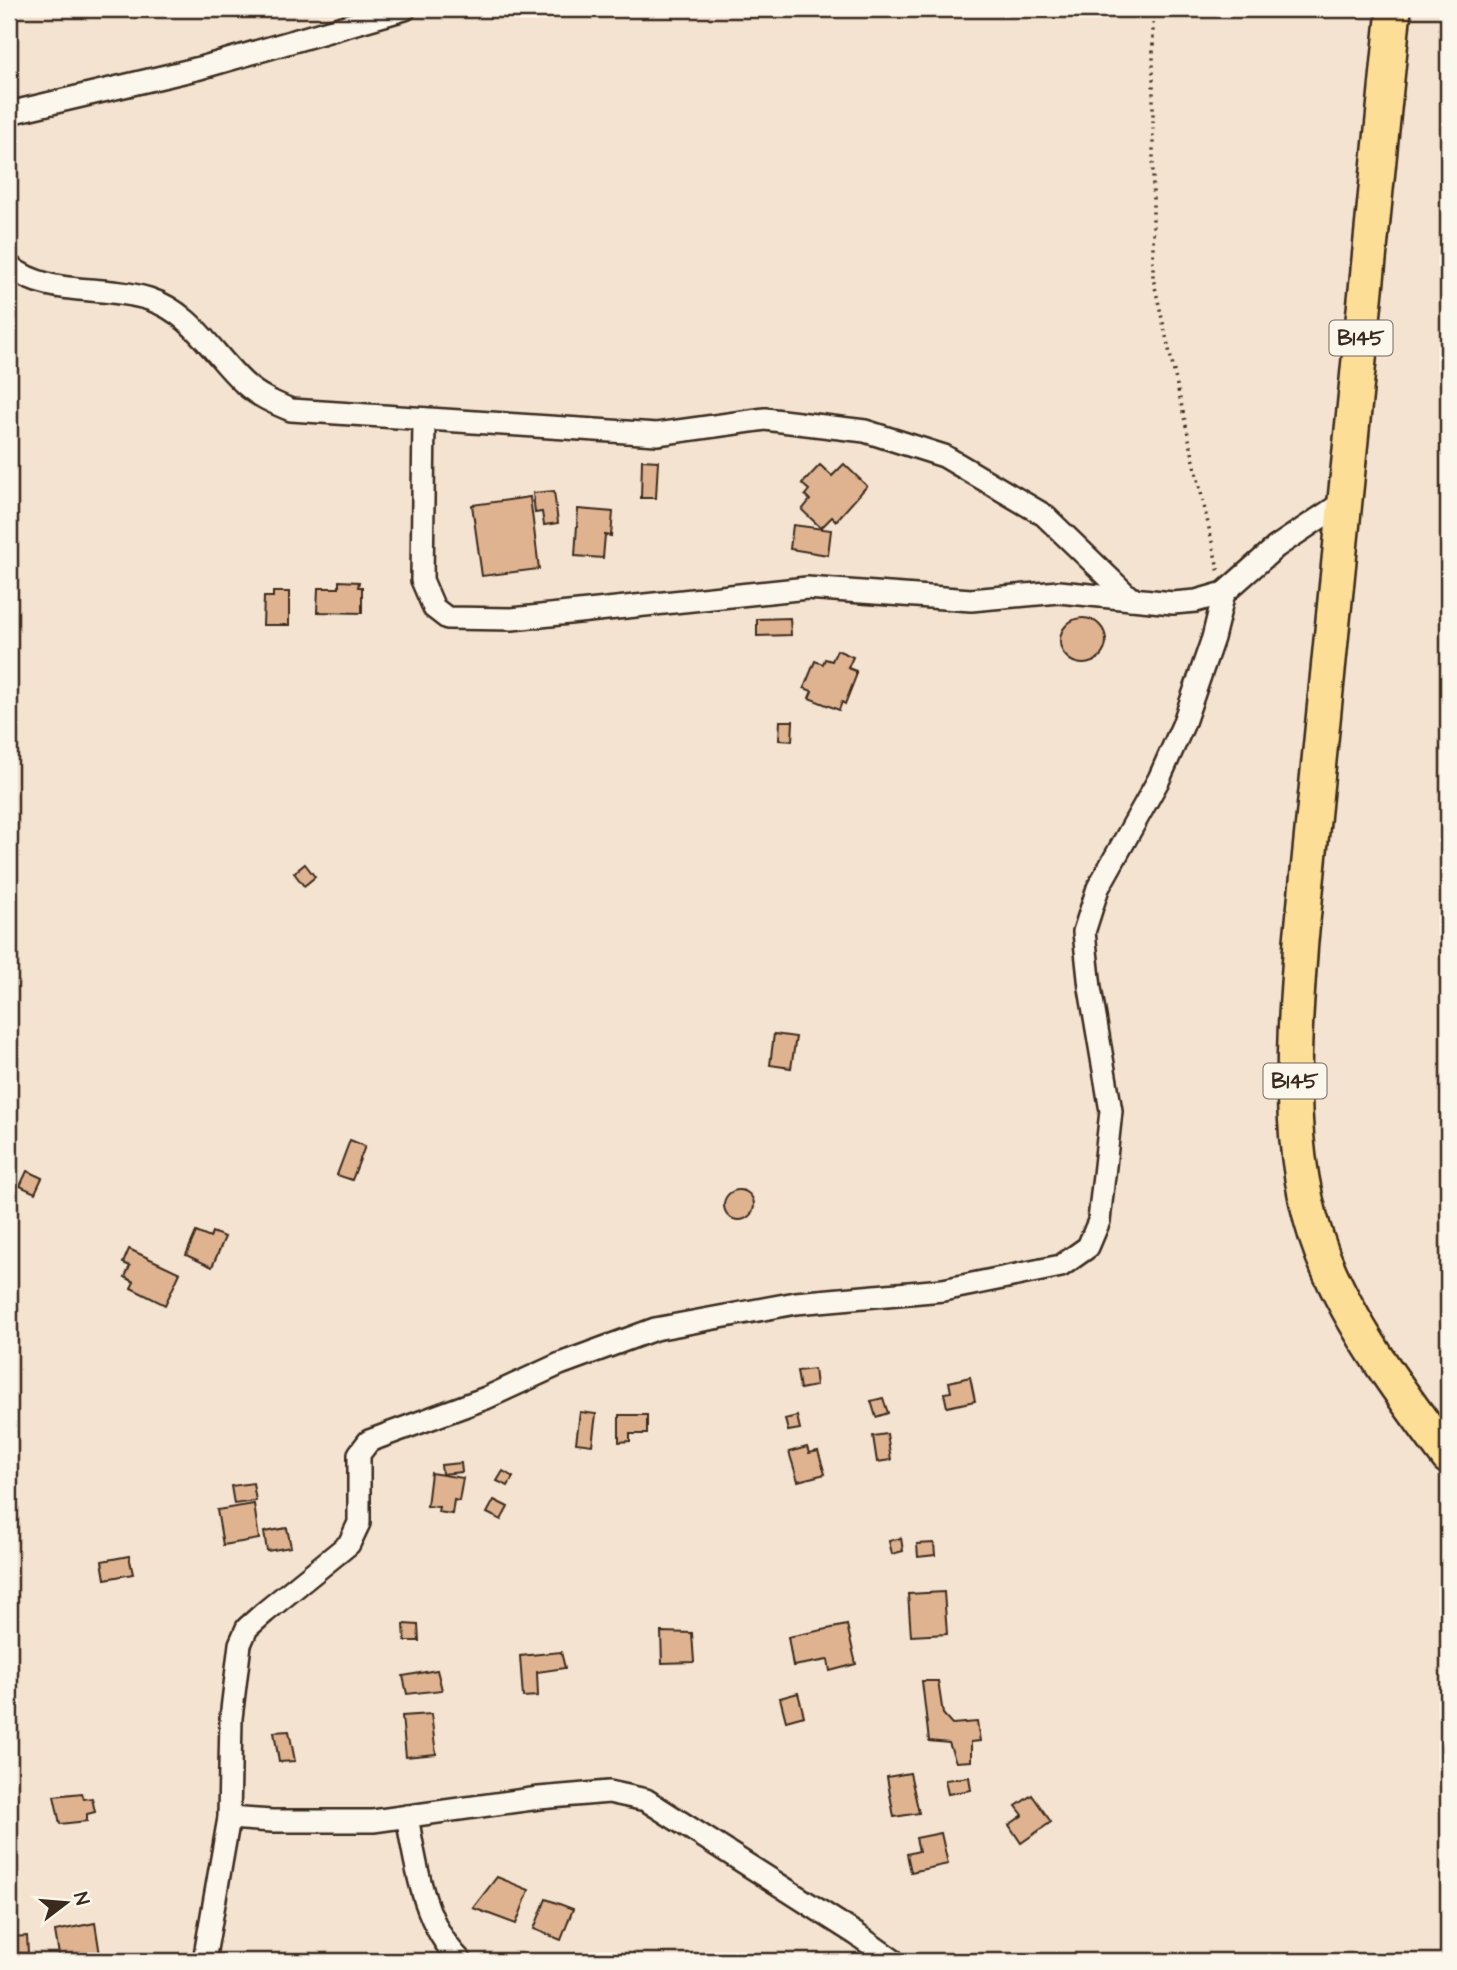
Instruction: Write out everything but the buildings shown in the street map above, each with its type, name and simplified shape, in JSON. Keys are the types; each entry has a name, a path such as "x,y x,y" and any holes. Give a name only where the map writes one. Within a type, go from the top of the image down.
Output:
{"main road":[{"name":"B145","path":"1394,9 1301,941 1294,1044 1296,1139 1309,1213 1330,1272 1395,1385 1448,1457"}],"street":[{"path":"9,113 200,68 405,9"},
{"path":"9,266 42,285 149,299 178,314 214,347 244,383 268,401 291,410 657,434 765,419 865,431 944,456 1044,515 1131,599"},
{"path":"424,419 422,580 434,608 447,618 512,619 807,588 971,600 1059,592 1185,602 1224,593 1276,547 1345,501"},
{"path":"204,1961 229,1818 231,1718 240,1644 247,1628 349,1545 359,1523 359,1454 369,1441 486,1398 561,1364 655,1329 796,1303 943,1290 1061,1266 1088,1247 1099,1221 1111,1111 1090,988 1084,932 1098,888 1159,779 1183,725 1213,638 1224,593"},
{"path":"229,1818 373,1821 539,1798 608,1792 646,1800 894,1961"},
{"path":"407,1816 420,1884 438,1930 461,1961"}],"path":[{"path":"1157,9 1153,24 1153,278 1224,593"}]}
